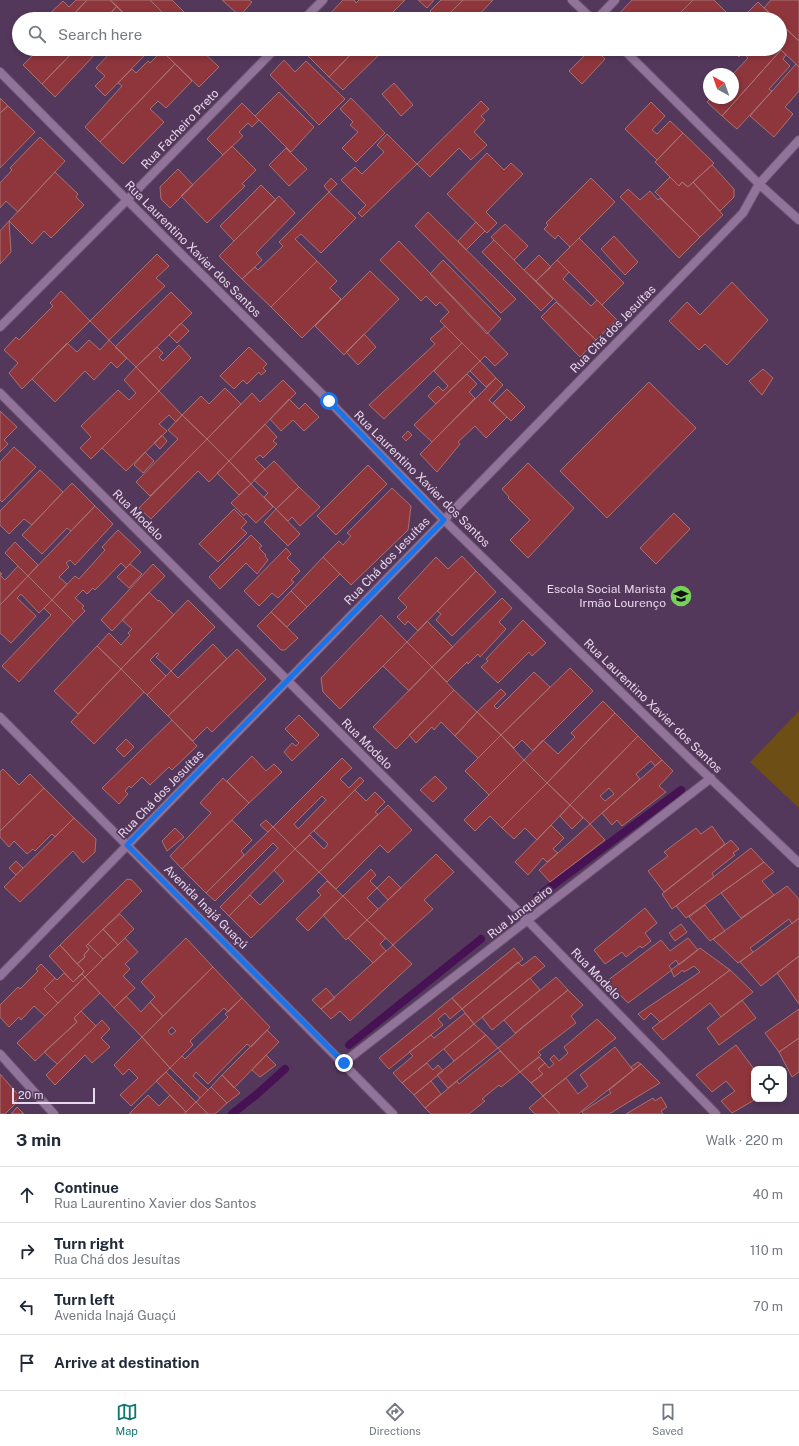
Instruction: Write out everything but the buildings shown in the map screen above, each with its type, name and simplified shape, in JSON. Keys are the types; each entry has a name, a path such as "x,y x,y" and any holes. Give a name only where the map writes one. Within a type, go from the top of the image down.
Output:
{"street":[{"path":"311,12 323,0"},
{"path":"572,0 585,12"},
{"path":"604,12 615,0"},
{"name":"Rua Facheiro Preto","path":"0,327 268,56"},
{"path":"630,56 759,184 799,220"},
{"name":"Rua Laurentino Xavier dos Santos","path":"0,72 329,401 444,520 799,863"},
{"name":"Rua Chá dos Jesuítas","path":"0,976 743,213 759,184 799,140"},
{"name":"Rua Modelo","path":"0,393 528,921 716,1114"},
{"name":"Avenida Inajá Guaçú","path":"0,717 393,1114"},
{"name":"Rua Junqueiro","path":"344,1063 711,778"},
{"path":"0,1054 54,1114"}],"shaded area":[{"path":"799,711 799,808 750,762"}],"waterway":[{"path":"537,897 681,790"},
{"path":"349,1045 481,939"},
{"path":"232,1114 285,1069"}],"place":[{"name":"Escola Social Marista Irmão Lourenço","path":"681,596"}],"route":[{"path":"329,401 444,520 127,845 344,1063"}]}
